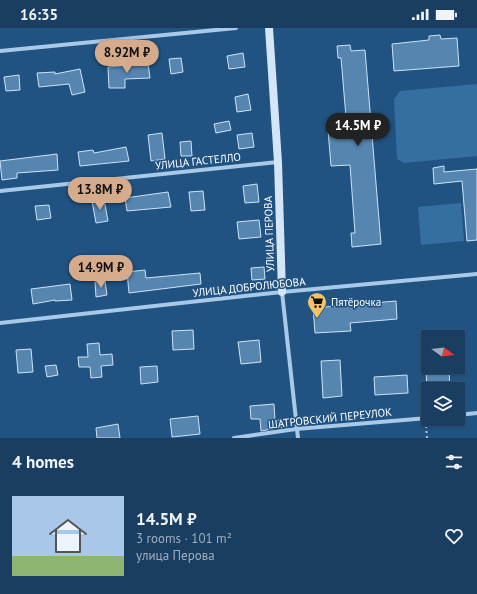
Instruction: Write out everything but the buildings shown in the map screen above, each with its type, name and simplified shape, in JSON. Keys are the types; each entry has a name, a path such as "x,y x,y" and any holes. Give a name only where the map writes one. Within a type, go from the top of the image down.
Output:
{"street":[{"path":"0,51 236,28"},
{"name":"УЛИЦА ПЕРОВА","path":"269,28 278,162 282,292 298,438"},
{"name":"УЛИЦА ГАСТЕЛЛО","path":"0,191 278,162"},
{"name":"УЛИЦА ДОБРОЛЮБОВА","path":"0,323 282,292 477,274"},
{"path":"465,414 477,413"},
{"name":"ШАТРОВСКИЙ ПЕРЕУЛОК","path":"234,438 296,429 421,419"}],"path":[{"path":"427,426 427,438"}],"shaded area":[{"path":"477,84 477,156 404,163 397,159 394,99 400,91"},
{"path":"461,203 464,241 421,245 418,207"}],"place":[{"name":"Пятёрочка","path":"317,319"}]}
